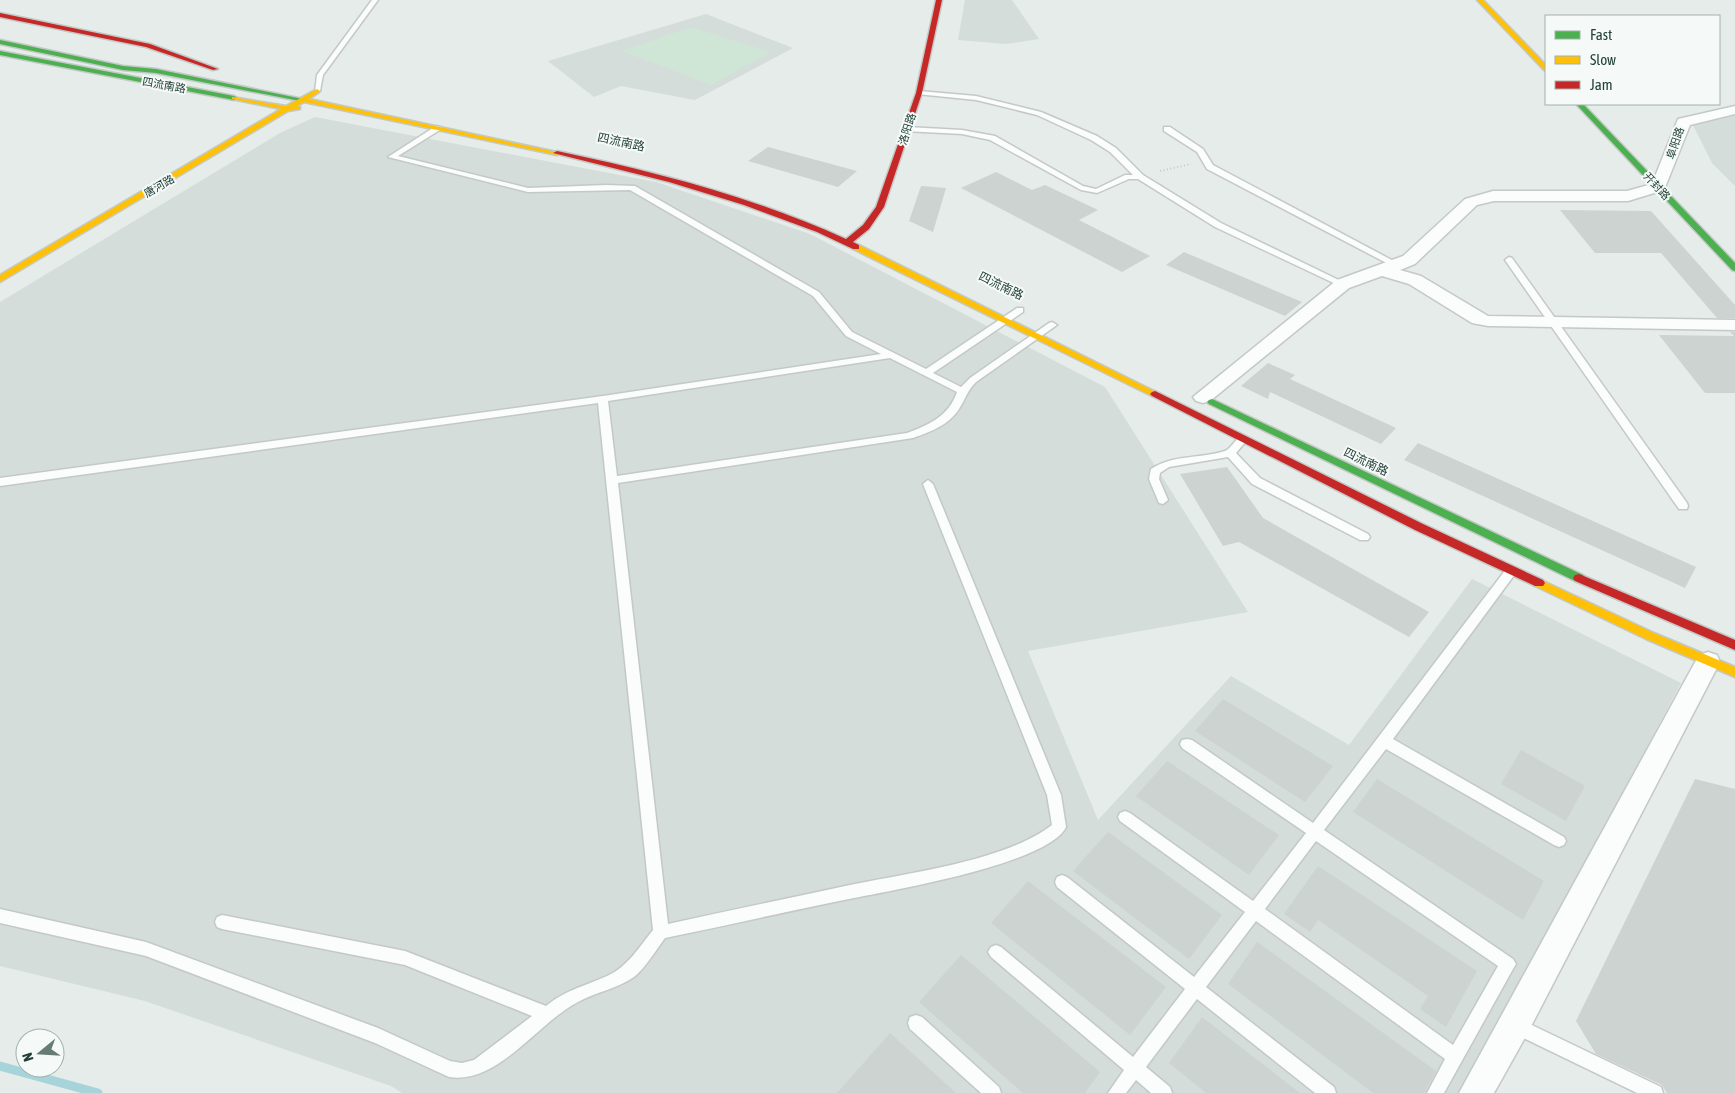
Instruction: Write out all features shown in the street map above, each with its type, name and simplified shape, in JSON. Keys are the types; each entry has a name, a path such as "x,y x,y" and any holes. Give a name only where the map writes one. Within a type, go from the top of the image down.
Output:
{"main road":[{"name":"洛阳路","path":"847,243 866,236 880,207 919,93 939,0"},
{"path":"1480,0 1545,68"},
{"name":"四流南路","path":"0,15 148,45 220,70 151,58"},
{"name":"四流南路","path":"0,42 123,68 156,71 439,128 700,187 767,209 847,243 1037,335 1319,478 1511,571 1708,662 1735,672"},
{"name":"四流南路","path":"0,53 289,109 328,105"},
{"path":"262,80 345,96"},
{"name":"唐河路","path":"0,279 317,91"},
{"name":"开封路","path":"1580,105 1735,268"},
{"name":"四流南路","path":"514,132 643,161"},
{"path":"843,227 866,236"},
{"path":"1024,312 1056,327"},
{"name":"四流南路","path":"1199,395 1390,490 1537,559 1651,611 1735,645"}],"street":[{"name":"阜阳路","path":"1658,187 1681,132 1683,122 1735,110"},
{"path":"1199,395 1343,284 1357,276 1390,268 1409,260 1471,202 1493,196 1628,196 1658,187"},
{"path":"1390,268 1415,280 1478,319 1488,321 1735,325"},
{"path":"1476,1093 1515,1025 1708,662"}],"lane":[{"path":"317,91 320,75 375,0"},
{"path":"919,93 976,98 1039,113 1094,138 1113,150 1140,176 1218,225 1343,284"},
{"path":"439,128 392,158 528,190 542,191 619,186 632,188 816,294 849,334 928,372 962,391"},
{"path":"907,129 962,132 992,138 1081,188 1098,191 1128,177 1140,176"},
{"path":"1167,129 1200,151 1210,167 1390,268"},
{"path":"1508,260 1683,506"},
{"path":"928,372 1005,320 1024,312"},
{"path":"612,480 909,436 940,424 960,404 962,391 973,380 1037,335 1056,327"},
{"path":"0,482 603,399 893,355"},
{"path":"603,399 661,932"},
{"path":"1163,500 1154,479 1155,471 1166,464 1230,453 1243,439"},
{"path":"1230,453 1256,481 1364,536"},
{"path":"0,916 146,949 378,1036 449,1069 462,1071 478,1067 573,996 615,980 630,970 661,932 975,865 1040,841 1054,834 1059,827 1054,795 928,484"},
{"path":"1116,1093 1511,571"},
{"path":"1384,741 1559,841"},
{"path":"1186,744 1508,964 1435,1093"},
{"path":"1125,817 1456,1056"},
{"path":"1062,882 1328,1093"},
{"path":"222,922 405,958 547,1014"},
{"path":"996,952 1164,1093"},
{"path":"916,1022 993,1093"},
{"path":"1515,1025 1655,1093"}],"path":[{"path":"1140,176 1182,165 1196,164 1210,167"}],"shaded area":[{"path":"965,0 1012,0 1039,39 1006,44 958,40"},
{"path":"706,14 793,48 695,100 621,86 594,97 548,61"},
{"path":"1735,114 1735,186 1712,163 1692,123"},
{"path":"315,117 656,182 810,234 1105,387 1248,612 1028,651 1098,820 1231,676 1349,745 1472,579 1681,683 1464,1093 402,1093 391,1086 145,1001 0,966 0,302 280,133"}],"green space":[{"path":"691,27 771,52 711,85 622,51"}],"building":[{"path":"768,147 857,171 838,187 748,161"},
{"path":"996,172 1032,190 1045,185 1098,210 1079,220 1150,256 1122,272 961,188"},
{"path":"921,186 946,188 933,232 909,221"},
{"path":"1560,210 1651,211 1735,305 1735,318 1717,318 1661,253 1595,253"},
{"path":"1184,252 1302,302 1285,316 1166,265"},
{"path":"1730,332 1735,332 1735,393 1705,393 1659,335 1734,336"},
{"path":"1268,363 1295,375 1290,379 1396,428 1381,444 1270,392 1268,399 1241,386"},
{"path":"1418,443 1696,567 1685,588 1404,460"},
{"path":"1227,467 1263,518 1429,612 1409,637 1239,542 1223,546 1180,474"},
{"path":"1223,699 1333,766 1305,802 1195,731"},
{"path":"1521,750 1585,786 1566,821 1501,784"},
{"path":"1167,761 1279,835 1249,875 1136,796"},
{"path":"1377,779 1544,881 1523,920 1353,812"},
{"path":"1695,779 1735,789 1735,1093 1667,1093 1662,1085 1596,1054 1576,1021"},
{"path":"1108,832 1222,915 1189,959 1073,871"},
{"path":"1318,866 1477,971 1446,1027 1420,1009 1428,996 1318,920 1310,932 1284,914"},
{"path":"1028,881 1166,987 1130,1035 991,923"},
{"path":"1257,942 1436,1071 1424,1093 1373,1093 1228,984"},
{"path":"961,955 1100,1072 1085,1093 1023,1093 919,1002"},
{"path":"1202,1017 1300,1093 1206,1093 1169,1063"},
{"path":"890,1033 956,1093 837,1093"}],"waterway":[{"path":"0,1066 98,1093"}],"traffic: fast":[{"path":"0,42 123,68 156,71 305,100"},
{"path":"0,53 234,98"},
{"path":"1580,105 1735,268"},
{"path":"1212,402 1579,578"}],"traffic: slow":[{"path":"1480,0 1545,68"},
{"path":"0,279 317,91"},
{"path":"234,98 289,109 298,108"},
{"path":"305,100 557,153"},
{"path":"856,247 1155,394"},
{"path":"1539,583 1650,636 1735,672"}],"traffic: jam":[{"path":"847,243 866,227 880,207 919,93 939,0"},
{"path":"0,15 148,45 215,69"},
{"path":"557,153 634,170 710,191 784,216 856,247"},
{"path":"1155,394 1419,527 1539,583"},
{"path":"1579,578 1735,645"}]}
